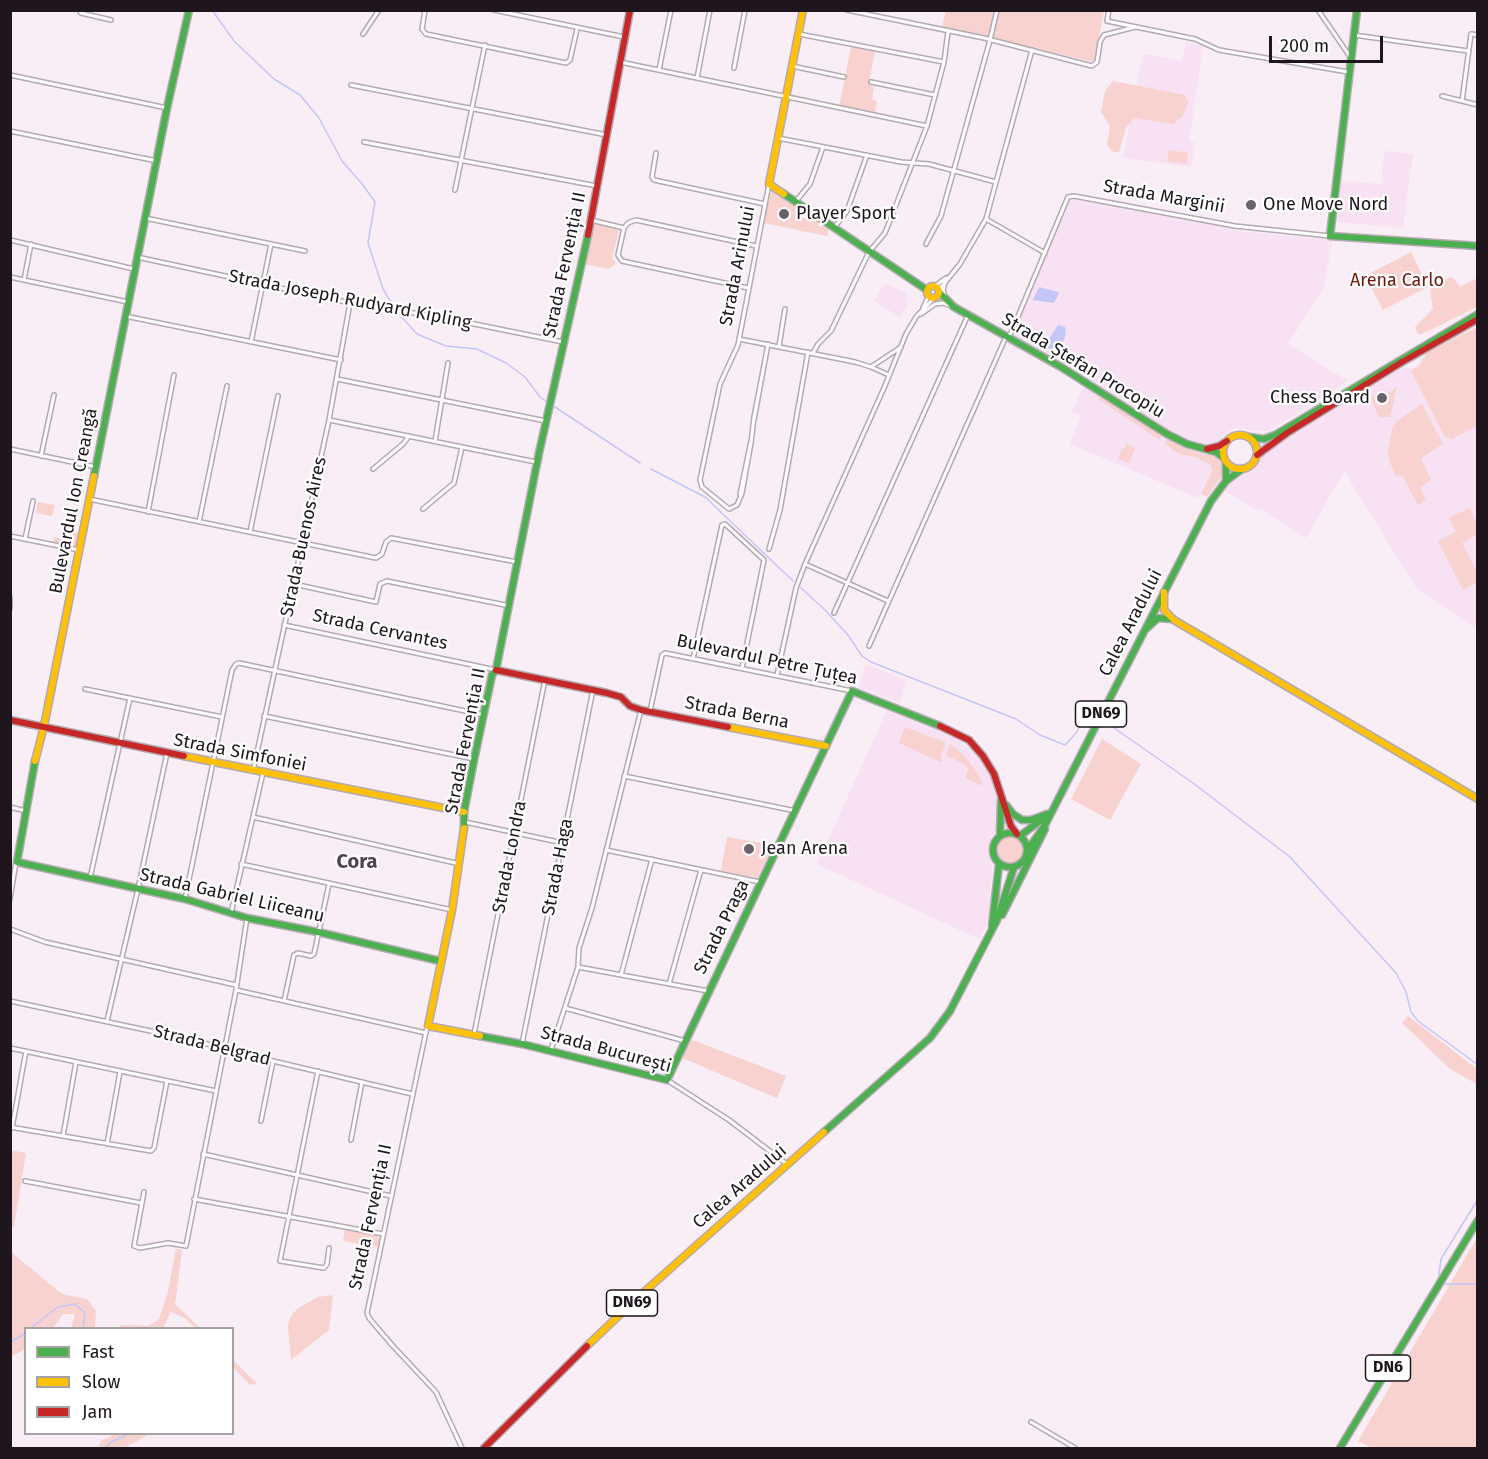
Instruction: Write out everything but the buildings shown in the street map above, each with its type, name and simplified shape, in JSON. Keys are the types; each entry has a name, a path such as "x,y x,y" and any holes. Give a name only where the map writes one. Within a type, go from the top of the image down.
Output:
{"street":[{"path":"79,10 81,14 111,20"},
{"name":"Bulevardul Ion Creangă","path":"10,899 34,766 44,726 167,108 189,10"},
{"path":"363,34 379,10"},
{"path":"425,10 422,29 426,34 566,63 570,60 577,29"},
{"path":"494,10 577,29 625,37"},
{"name":"Strada Fervenția II","path":"462,1449 436,1392 392,1346 367,1313 452,910 474,760 492,675 496,669 510,606 537,462 591,220 630,10"},
{"path":"659,70 671,10"},
{"path":"697,78 710,10"},
{"path":"734,68 745,10"},
{"name":"Strada Arinului","path":"768,344 740,495 737,505 731,509 700,483 720,384 723,374 735,355 739,339 803,10"},
{"path":"847,10 990,40 1093,66 1097,62 1100,42 1104,35 1135,27"},
{"path":"926,244 941,216 997,10"},
{"path":"1108,10 1107,21 1195,39 1219,50 1348,72"},
{"path":"1318,10 1351,58"},
{"path":"1330,236 1357,10"},
{"path":"813,353 818,344 831,331 869,252 885,233 927,126 944,62 948,32"},
{"path":"799,34 944,62"},
{"path":"1462,101 1471,34 1478,35"},
{"path":"1354,35 1468,51"},
{"path":"455,190 485,45"},
{"path":"777,675 798,582 901,347 916,317 933,292 960,264 986,219 1032,50"},
{"path":"620,62 927,126"},
{"path":"792,66 844,77"},
{"path":"10,75 167,108"},
{"path":"871,82 935,95"},
{"path":"351,85 607,135"},
{"path":"1442,96 1478,105"},
{"path":"10,131 157,161"},
{"path":"778,138 954,169 996,182"},
{"path":"364,142 597,186"},
{"path":"796,201 810,184 824,147"},
{"path":"656,153 651,177 654,180 765,204"},
{"path":"834,228 847,211 867,155"},
{"path":"769,184 933,292"},
{"name":"Strada Marginii","path":"869,646 1000,350 1011,333 1067,200 1071,196 1235,226 1330,236 1478,246"},
{"path":"145,218 305,251"},
{"path":"986,219 1045,253"},
{"path":"591,220 624,228"},
{"path":"748,288 622,261 618,255 624,228 628,223 636,220 756,246"},
{"path":"10,240 135,269"},
{"path":"24,280 31,244"},
{"path":"251,342 270,244"},
{"name":"Strada Joseph Rudyard Kipling","path":"137,257 350,303 440,317 563,342"},
{"path":"10,277 128,302"},
{"path":"948,277 944,294 952,305"},
{"name":"Strada Ștefan Procopiu","path":"933,292 968,315 1061,367 1167,434 1187,444 1216,452 1225,460"},
{"name":"Strada Buenos Aires","path":"253,771 329,420 350,303"},
{"path":"916,317 935,304 952,305"},
{"path":"779,346 785,309"},
{"path":"1204,450 1219,446 1239,434 1264,439 1275,435 1478,314"},
{"path":"834,613 968,315"},
{"path":"125,316 341,360"},
{"name":"DN69","path":"1242,469 1252,464 1257,454 1287,433 1402,362 1478,319"},
{"path":"739,339 872,367 890,375"},
{"path":"872,367 901,347"},
{"path":"770,549 780,510 808,352"},
{"path":"435,441 448,363"},
{"path":"148,512 174,375"},
{"path":"337,379 546,421"},
{"path":"199,522 227,386"},
{"path":"41,456 54,395"},
{"path":"250,532 278,396"},
{"path":"329,420 537,462"},
{"path":"373,469 403,444 409,436"},
{"path":"1249,437 1256,444 1257,454"},
{"path":"1226,480 1224,446 1227,441"},
{"path":"423,509 454,483 462,447"},
{"path":"10,449 96,467"},
{"path":"1225,460 1233,468 1242,469"},
{"name":"Calea Aradului","path":"1027,851 1045,825 1211,501 1226,480 1242,469"},
{"path":"89,499 376,558 382,554 386,542 391,538 518,562"},
{"path":"25,539 33,501"},
{"path":"693,658 724,524 763,558 742,668"},
{"path":"10,536 79,550"},
{"path":"805,564 888,601"},
{"path":"294,584 376,602 380,585 387,581 510,606"},
{"path":"1164,589 1164,610 1174,620"},
{"path":"10,608 11,598"},
{"path":"1144,630 1158,618 1174,620 1478,799"},
{"name":"Strada Cervantes","path":"284,625 593,690 621,697 630,706 642,710"},
{"name":"Bulevardul Petre Țuțea","path":"650,711 663,653 852,691 969,740 983,756 994,774 1011,826 1018,835"},
{"path":"184,899 232,670 236,664 484,715"},
{"name":"Strada Londra","path":"474,1034 545,680"},
{"path":"86,689 222,717"},
{"name":"Strada Haga","path":"522,1044 593,690"},
{"name":"Strada Praga","path":"667,1080 852,691"},
{"path":"90,878 130,698"},
{"path":"551,1050 578,967 579,948 592,908 642,710"},
{"name":"Strada Berna","path":"642,710 826,746"},
{"path":"264,716 474,760"},
{"name":"Strada Simfoniei","path":"10,720 213,763 465,812"},
{"path":"107,1022 167,753"},
{"path":"231,913 263,773"},
{"path":"624,776 796,811"},
{"path":"1002,798 1013,814 1022,820 1031,820 1050,813"},
{"name":"Bulevardul Petre Țuțea","path":"1000,836 1002,798"},
{"path":"10,807 26,811"},
{"name":"DN69","path":"991,931 999,921 1049,823 1050,813"},
{"name":"Calea Aradului","path":"1018,835 1050,813"},
{"path":"253,817 460,864"},
{"path":"465,822 563,843"},
{"path":"1000,836 1008,833 1018,835 1026,842 1027,851"},
{"name":"DN69","path":"999,864 992,852 995,841 1000,836"},
{"path":"606,850 760,882"},
{"name":"DN69","path":"1014,867 1022,862 1027,851"},
{"path":"621,975 652,859"},
{"name":"Strada Gabriel Liiceanu","path":"16,862 184,899 248,918 440,961"},
{"path":"241,864 452,910"},
{"path":"999,864 1014,867"},
{"name":"Calea Aradului","path":"991,931 999,864"},
{"name":"Calea Aradului","path":"484,1449 550,1381 627,1308 930,1038 954,1004 991,931 1001,910 1014,867"},
{"path":"669,984 701,870"},
{"path":"285,1001 294,955 297,953 313,955 329,884"},
{"path":"144,1192 134,1246 140,1248 168,1243 186,1245 248,918"},
{"path":"10,929 45,942 236,985"},
{"path":"578,967 708,991"},
{"name":"Strada București","path":"236,990 427,1029 474,1034 551,1050 667,1080 729,1119 788,1166"},
{"name":"Strada Belgrad","path":"10,1001 224,1048 412,1094"},
{"path":"565,1008 685,1041"},
{"path":"10,1048 216,1091"},
{"path":"26,1051 11,1128 149,1151 153,1149 167,1081"},
{"path":"261,1121 273,1061"},
{"path":"63,1136 76,1062"},
{"path":"107,1144 120,1071"},
{"path":"318,1071 280,1261 324,1268 327,1264 329,1248"},
{"path":"351,1140 362,1082"},
{"path":"203,1154 391,1196"},
{"path":"25,1181 142,1203"},
{"path":"194,1199 383,1234"},
{"name":"DN6","path":"1340,1449 1478,1220"},
{"path":"1032,1422 1076,1449"}],"shaded area":[{"path":"1186,42 1203,46 1189,141 1195,143 1191,167 1123,158 1143,54 1182,61"},
{"path":"1385,151 1413,154 1403,228 1337,222 1341,181 1381,184"},
{"path":"1071,199 1221,224 1238,231 1332,240 1324,287 1288,344 1348,381 1269,431 1237,428 1229,431 1218,442 1215,464 1198,498 1070,444 1081,416 1072,411 1084,387 1009,340"},
{"path":"885,283 906,293 908,305 900,317 874,301"},
{"path":"1477,327 1477,629 1417,589 1344,471 1306,538 1261,509 1259,511 1225,491 1233,478 1256,467 1266,450 1400,369 1415,368 1427,353"},
{"path":"866,664 906,680 901,703 859,687"},
{"path":"887,711 955,738 975,753 991,775 996,797 996,831 989,845 992,872 988,921 979,939 817,864"}],"green space":[{"path":"946,11 1104,11 1094,62 942,27"},
{"path":"851,47 875,51 869,83 874,88 872,100 877,101 875,113 839,107"},
{"path":"1113,81 1185,95 1188,102 1183,116 1173,124 1134,118 1126,128 1119,152 1113,152 1107,145 1110,126 1101,112 1105,91"},
{"path":"1169,150 1188,153 1187,164 1167,161"},
{"name":"Player Sport","path":"771,190 803,211 800,217 819,221 818,226 829,228 827,236 764,223"},
{"path":"592,225 619,230 612,259 615,264 609,269 584,264"},
{"name":"Arena Carlo","path":"1411,252 1428,287 1383,310 1365,276"},
{"path":"1450,277 1460,287 1477,278 1477,307 1420,335 1415,327 1433,309 1430,289"},
{"path":"1477,327 1477,426 1452,439 1445,437 1411,371 1420,365 1427,353"},
{"path":"1397,386 1390,417 1379,417 1371,398 1384,390 1390,393"},
{"path":"1100,397 1162,435 1160,440 1098,399"},
{"path":"1422,404 1443,444 1421,458 1431,480 1420,487 1426,500 1418,505 1402,475 1396,477 1389,460 1388,449 1392,430 1397,421"},
{"path":"1168,438 1195,452 1217,457 1222,463 1223,475 1207,497 1201,494 1212,471 1211,465 1173,450 1165,443"},
{"path":"1127,444 1135,448 1129,463 1118,459"},
{"path":"38,502 55,505 52,516 36,513"},
{"path":"1470,508 1477,525 1477,534 1462,543 1477,572 1477,582 1463,590 1438,541 1456,532 1449,518"},
{"path":"70,531 79,533 76,547 53,542 54,537 64,539"},
{"path":"905,727 944,742 940,762 899,743"},
{"path":"1102,739 1141,764 1110,820 1071,799"},
{"path":"950,744 965,756 983,786 965,778 967,766 946,755"},
{"path":"1010,836 1020,840 1024,850 1020,860 1010,864 1000,860 996,850 1000,840"},
{"path":"727,837 774,845 757,878 721,871"},
{"path":"1408,1016 1477,1069 1477,1084 1450,1069 1402,1023"},
{"path":"690,1039 786,1076 777,1098 682,1058"},
{"path":"10,1150 26,1153 14,1227 10,1227"},
{"path":"345,1229 377,1235 378,1247 343,1241"},
{"path":"1477,1238 1477,1448 1372,1448 1358,1441"},
{"path":"176,1249 182,1250 175,1304 199,1327 194,1327 186,1319 171,1312 164,1327 119,1327 122,1325 149,1326 159,1319 168,1292"},
{"path":"10,1251 58,1291 87,1299 96,1311 95,1327 71,1327 75,1314 63,1314 54,1327 24,1327 24,1350 11,1357"},
{"path":"333,1295 329,1330 291,1360 288,1327 293,1313 318,1297"},
{"path":"234,1361 257,1383 250,1385 234,1368"},
{"path":"113,1435 148,1435 124,1448 98,1448 101,1441"}],"water":[{"path":"1039,287 1059,293 1054,303 1033,300"},
{"path":"1058,325 1065,327 1066,334 1062,344 1051,350 1045,345"}],"waterway":[{"path":"212,10 234,41 274,79 300,95 319,118 342,161 375,202 368,243 383,289 394,307"},
{"path":"399,314 417,334 446,346 477,349 506,363 525,377 540,397 547,402"},
{"path":"555,407 640,463"},
{"path":"651,469 705,497 793,581"},
{"path":"800,587 848,635 862,656 871,662 1016,719 1040,735 1065,745 1077,732 1085,712 1093,715"},
{"path":"1107,723 1193,783 1290,857 1396,973 1406,992 1411,1012 1418,1021 1478,1065"},
{"path":"1438,1281 1441,1259 1478,1199"},
{"path":"1442,1284 1478,1284"},
{"path":"32,1327 58,1307 75,1304 85,1313 83,1327"},
{"path":"10,1342 24,1334"},
{"path":"105,1448 111,1442 126,1435"}],"traffic: fast":[{"path":"94,476 167,108 189,10"},
{"path":"1357,10 1330,236 1478,246"},
{"path":"784,194 927,290"},
{"path":"464,828 464,812 474,760 492,675 496,670 539,453 588,235"},
{"path":"939,292 954,307 1061,367 1167,434 1187,444 1216,452 1224,458"},
{"path":"1249,437 1264,439 1275,435 1478,314"},
{"path":"1226,462 1226,481"},
{"path":"1027,851 1045,825 1211,501 1226,481 1242,469"},
{"path":"1146,629 1158,618 1172,619"},
{"path":"480,1036 522,1044 667,1080 852,691 940,726"},
{"path":"35,761 17,862 185,899 247,918 440,961"},
{"path":"1000,836 1001,800"},
{"path":"1006,805 1022,820 1031,820 1047,814"},
{"path":"1020,836 1049,814"},
{"path":"1002,915 1045,829"},
{"path":"1010,833 1022,838 1027,850 1022,862 1010,867 998,862 993,850 998,838 1010,833"},
{"path":"992,926 999,864"},
{"path":"824,1132 930,1038 950,1011 997,920 1014,867"},
{"path":"1340,1448 1478,1220"}],"traffic: slow":[{"path":"784,194 769,184 803,10"},
{"path":"935,286 939,292 935,298 931,298 927,290 935,286"},
{"path":"1240,435 1252,440 1257,452 1252,464 1240,469 1228,464 1223,452 1228,440 1240,435"},
{"path":"35,761 94,476"},
{"path":"1164,592 1164,610 1174,620 1478,799"},
{"path":"728,727 826,746"},
{"path":"184,756 464,812"},
{"path":"464,828 452,910 428,1026 480,1036"},
{"path":"587,1346 635,1300 824,1132"}],"traffic: jam":[{"path":"588,235 630,10"},
{"path":"1257,455 1287,433 1402,362 1478,319"},
{"path":"1207,449 1227,441"},
{"path":"496,670 607,693 621,697 630,706 641,710 728,727"},
{"path":"10,720 184,756"},
{"path":"940,726 969,740 983,756 994,774 1011,826 1017,834"},
{"path":"484,1448 587,1346"}],"place":[{"name":"One Move Nord","path":"1251,205"},
{"name":"Player Sport","path":"784,214"},
{"name":"Chess Board","path":"1382,398"},
{"name":"Jean Arena","path":"749,849"}],"district":[{"name":"Cora","path":"357,862"}]}
